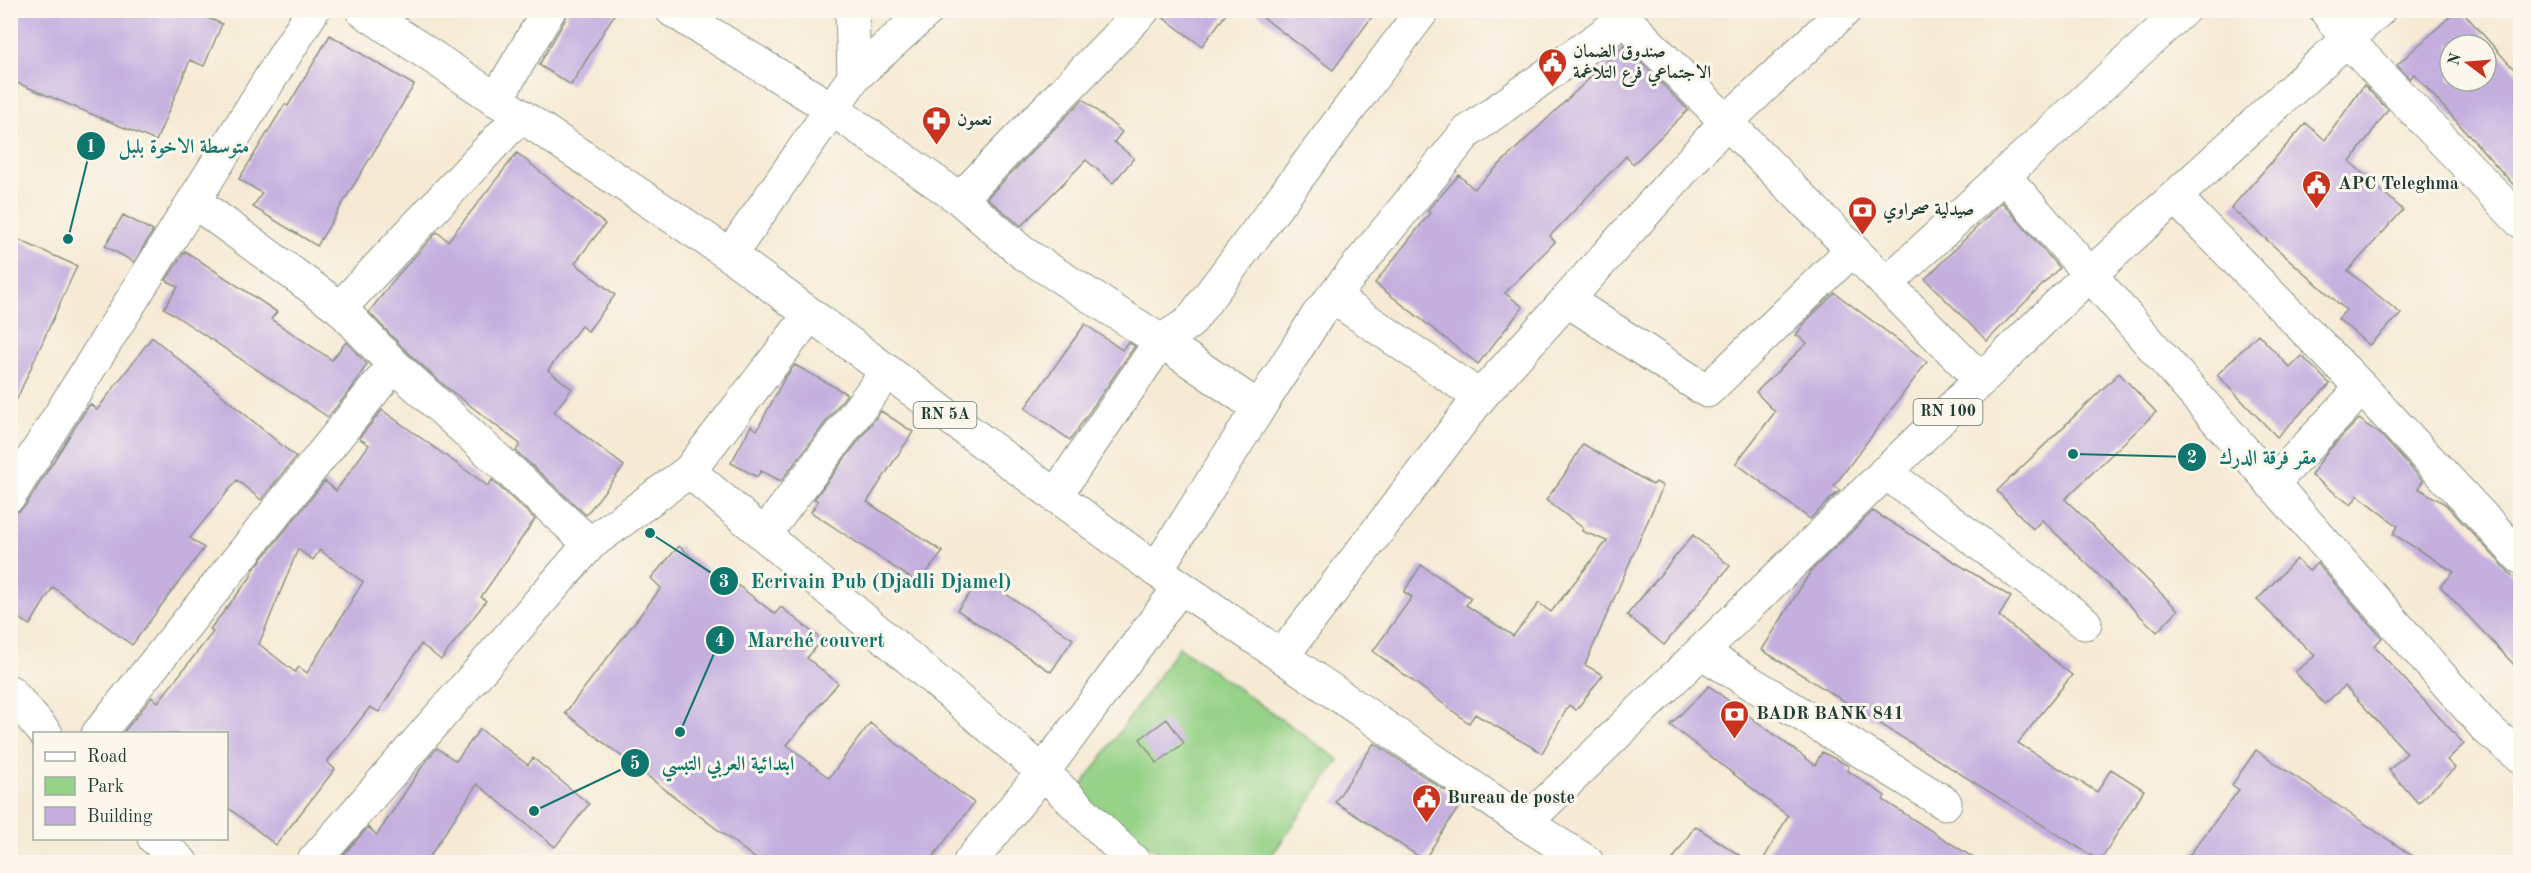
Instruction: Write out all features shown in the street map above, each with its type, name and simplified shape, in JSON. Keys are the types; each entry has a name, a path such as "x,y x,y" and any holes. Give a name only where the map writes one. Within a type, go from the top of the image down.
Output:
{"street":[{"path":"10,495 313,10"},
{"name":"RN 5A","path":"362,10 730,255 1168,579 1525,823"},
{"path":"340,308 508,108 549,10"},
{"path":"672,10 832,110 960,199 1023,253 1161,341 1259,408"},
{"path":"852,10 854,77"},
{"path":"730,255 854,77 928,10"},
{"path":"960,199 1143,10"},
{"path":"1055,496 1161,341 1189,324 1423,10"},
{"path":"1281,656 1480,397 1726,122 1845,10"},
{"path":"1886,284 2183,10"},
{"path":"2326,10 2347,40 2520,221"},
{"name":"RN 100","path":"1525,823 2090,275 2379,10"},
{"path":"970,862 1043,772 1168,579 1259,408 1318,315 1466,134 1622,15 1981,380"},
{"path":"2004,176 2486,728 2520,756"},
{"path":"2175,197 2362,388 2520,557"},
{"path":"195,202 340,308 394,365 590,544"},
{"path":"1567,300 1707,391 1852,250"},
{"path":"1333,297 1480,397"},
{"path":"313,862 590,544 689,471 810,315"},
{"path":"100,732 394,365"},
{"path":"764,535 887,372"},
{"path":"2272,484 2362,388"},
{"path":"689,471 1043,772 1134,862"},
{"path":"1885,472 2085,622"},
{"path":"1701,652 1945,803"},
{"path":"10,692 44,732"},
{"path":"1525,823 1587,862"},
{"path":"156,840 181,862"}],"green space":[{"path":"1179,647 1339,760 1267,862 1173,862 1076,794"}],"building":[{"path":"10,10 190,10 222,24 204,66 190,60 156,141 10,80"},
{"path":"568,10 617,10 571,85 539,65 565,20"},
{"path":"1161,10 1229,10 1202,46 1161,16"},
{"path":"1253,10 1377,10 1333,70"},
{"path":"2457,10 2461,10 2482,33 2438,33 2438,93 2498,93 2498,51 2520,76 2520,192 2414,74 2410,79 2397,65"},
{"path":"330,35 414,85 317,246 253,207 262,193 239,179 285,104 288,106"},
{"path":"1624,45 1688,110 1633,164 1626,156 1550,236 1555,242 1505,293 1523,307 1478,364 1375,283 1430,213 1427,211 1459,175 1474,189"},
{"name":"APC Teleghma","path":"2364,85 2388,110 2350,162 2403,210 2348,271 2401,314 2369,345 2338,319 2346,310 2231,208 2306,123 2325,140"},
{"path":"1083,99 1122,132 1114,142 1134,158 1113,183 1086,160 1021,226 987,198"},
{"path":"517,153 605,224 575,263 615,295 588,331 581,326 548,370 572,389 554,412 624,466 586,515 516,451 520,444 445,386 407,352 369,312 397,276 437,232 448,241"},
{"path":"2002,202 2059,268 1987,341 1925,279"},
{"path":"123,215 153,231 134,262 105,246"},
{"path":"10,236 77,266 10,414"},
{"path":"185,251 277,312 271,319 332,360 346,342 367,364 352,388 328,417 164,308 178,287 166,280"},
{"path":"1835,293 1927,362 1834,486 1840,490 1810,519 1736,463 1775,412 1756,392 1807,343 1796,335 1807,320"},
{"path":"1085,324 1122,350 1128,342 1135,346 1070,440 1025,408"},
{"path":"2258,334 2290,368 2302,356 2330,384 2277,437 2217,375"},
{"path":"152,337 296,457 261,500 237,480 190,538 204,548 132,645 53,587 30,625 10,613 10,514 26,505 90,404 97,410"},
{"path":"795,365 847,394 781,481 761,471 757,477 731,463 751,426 757,430 784,379"},
{"path":"2119,373 2156,412 2065,499 2178,610 2157,632 2042,520 2033,529 1997,491"},
{"path":"382,410 488,486 492,480 535,519 481,597 486,601 441,660 421,644 379,712 370,707 327,762 335,769 276,845 228,808 228,732 124,732 152,697 158,702 213,632 210,629 250,578 254,569 325,481 336,491 369,445 359,438","holes":["298,549 313,560 320,550 363,582 307,673 299,667 295,672 259,644"]},
{"path":"881,411 913,432 867,502 943,552 918,583 811,512 818,501 814,499"},
{"path":"2359,419 2380,434 2423,481 2418,488 2445,504 2520,584 2520,671 2440,586 2454,572 2393,534 2398,526 2358,495 2351,505 2311,475 2327,452"},
{"path":"1583,444 1653,485 1656,482 1663,486 1585,665 1603,675 1576,710 1569,705 1542,753 1475,714 1469,723 1373,651 1412,597 1404,592 1421,565 1471,598 1466,605 1513,636 1539,603 1551,612 1607,541 1582,531 1583,528 1546,500"},
{"path":"1873,511 2011,597 1999,616 2072,675 2018,743 2097,792 2111,769 2144,790 2100,861 1762,650 1811,571"},
{"path":"1693,535 1730,566 1664,645 1627,615"},
{"path":"679,546 714,576 718,570 775,614 781,607 822,640 807,658 838,683 787,745 829,778 870,723 974,803 929,862 760,862 565,713 661,588 651,578"},
{"path":"2296,559 2309,571 2317,563 2382,638 2374,646 2464,744 2447,760 2455,768 2418,803 2389,770 2407,753 2345,686 2324,704 2295,672 2315,656 2257,600"},
{"path":"982,578 1073,639 1051,672 957,610"},
{"path":"1709,686 1815,765 1822,752 1849,766 1847,770 1885,796 1883,800 1980,862 1762,862 1788,816 1670,725"},
{"path":"1167,719 1184,743 1157,763 1140,739"},
{"path":"480,729 528,765 533,758 589,804 555,847 477,784 426,862 337,862 368,827 377,835 423,765 437,748 456,761"},
{"path":"1374,743 1462,802 1424,860 1335,802"},
{"path":"2256,750 2421,862 2184,862 2239,790 2232,785"},
{"path":"1695,826 1750,862 1671,862"}],"place":[{"name":"صندوق الضمان الاجتماعي فرع التلاغمة","path":"1552,88"},
{"name":"نعمون","path":"936,146"},
{"name":"APC Teleghma","path":"2317,210"},
{"name":"صيدلية صحراوي","path":"1862,236"},
{"name":"متوسطة الاخوة بلبل","path":"68,239"},
{"name":"مقر فرقة الدرك","path":"2073,454"},
{"name":"Ecrivain Pub (Djadli Djamel)","path":"650,533"},
{"name":"Marché couvert","path":"680,732"},
{"name":"BADR BANK 841","path":"1735,740"},
{"name":"ابتدائية العربي التبسي","path":"534,811"},
{"name":"Bureau de poste","path":"1426,824"}]}
